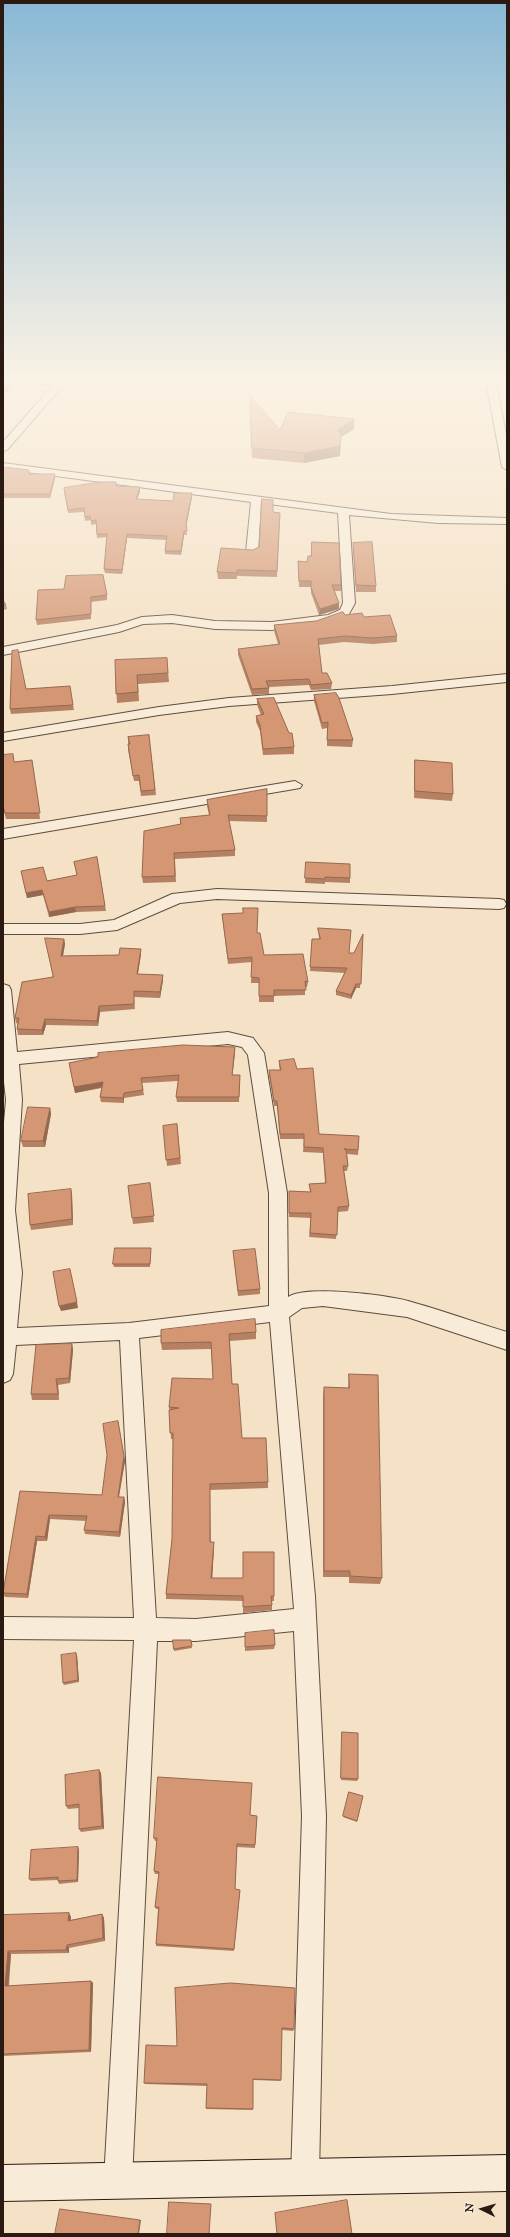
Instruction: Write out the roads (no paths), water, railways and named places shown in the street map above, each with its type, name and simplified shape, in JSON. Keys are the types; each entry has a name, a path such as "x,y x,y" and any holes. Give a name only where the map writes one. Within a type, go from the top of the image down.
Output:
{"street":[{"path":"110,480 343,511 438,520 507,521"},
{"path":"252,552 256,500"},
{"path":"3,651 118,628 142,621 172,618 215,625 272,626 331,618 345,612 349,603 343,511"},
{"path":"3,737 159,711 229,702 392,690 507,678"},
{"path":"3,834 295,785"},
{"path":"3,929 80,929 117,925 177,898 217,894 499,904"},
{"path":"3,990 14,1100 6,1210 13,1273 3,1374"},
{"path":"9,1059 228,1038 247,1042 256,1053 278,1193 279,1313 305,1619 314,1816 305,2177"},
{"path":"6,1337 129,1331 279,1313 299,1300 323,1298 407,1309 507,1341"},
{"path":"118,2180 146,1629 129,1331"},
{"path":"3,1628 196,1630 305,1619"},
{"path":"3,2183 507,2173"}]}
